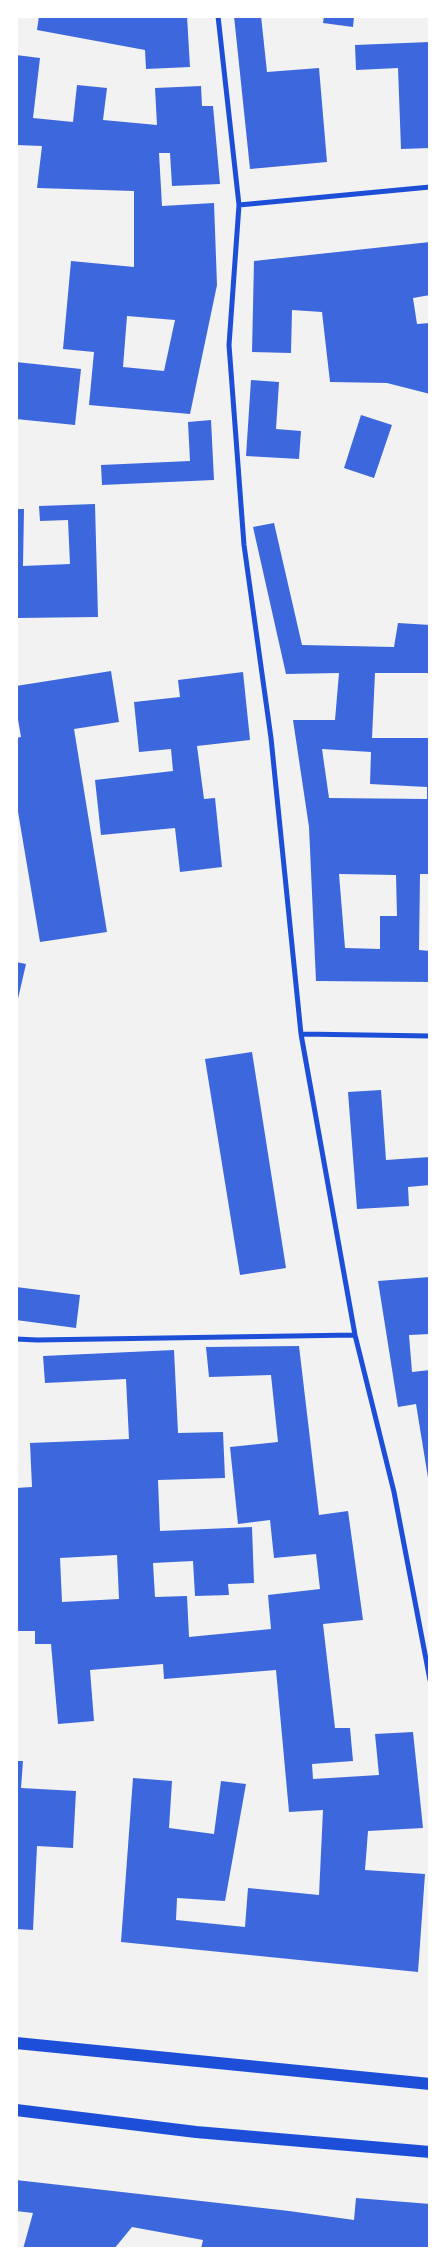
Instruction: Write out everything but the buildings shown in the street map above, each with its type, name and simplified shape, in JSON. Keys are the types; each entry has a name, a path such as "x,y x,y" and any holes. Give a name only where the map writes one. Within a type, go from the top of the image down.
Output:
{"main road":[{"path":"16,2044 430,2084"},
{"path":"16,2110 196,2132 430,2152"}],"street":[{"path":"218,16 239,205 229,345 244,544 271,738 301,1034 355,1335 394,1492 430,1680"},
{"path":"239,205 430,187"},
{"path":"301,1034 430,1036"},
{"path":"16,1338 37,1340 355,1335"}]}
